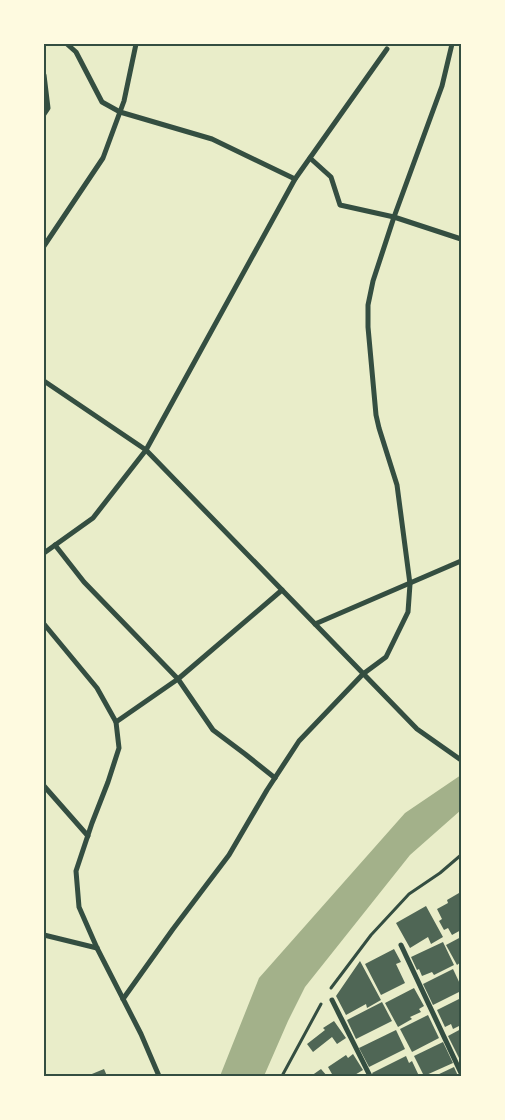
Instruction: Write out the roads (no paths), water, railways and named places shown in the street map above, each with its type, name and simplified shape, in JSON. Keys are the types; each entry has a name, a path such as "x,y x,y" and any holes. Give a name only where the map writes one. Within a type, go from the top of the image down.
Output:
{"street":[{"path":"67,44 76,52 102,102 120,112 212,139 295,179"},
{"path":"44,246 103,158 124,101 136,44"},
{"path":"123,999 229,854 299,741 364,674 386,657 408,612 410,584 397,485 376,415 368,327 368,305 373,281 394,217 442,86 452,44"},
{"path":"44,553 93,518 146,450 295,179 388,49"},
{"path":"44,75 48,108 44,114"},
{"path":"310,158 331,177 340,205 394,217 461,239"},
{"path":"44,380 146,450 417,729 461,760"},
{"path":"55,545 84,582 178,680 213,730 275,778"},
{"path":"315,624 461,561"},
{"path":"116,722 178,680 282,590"},
{"path":"44,624 97,688 116,722 119,748 76,872 79,907 141,1034 159,1076"},
{"path":"44,786 88,836"},
{"path":"44,935 98,948"},
{"path":"401,945 461,1073"},
{"path":"332,1000 370,1076"}]}
